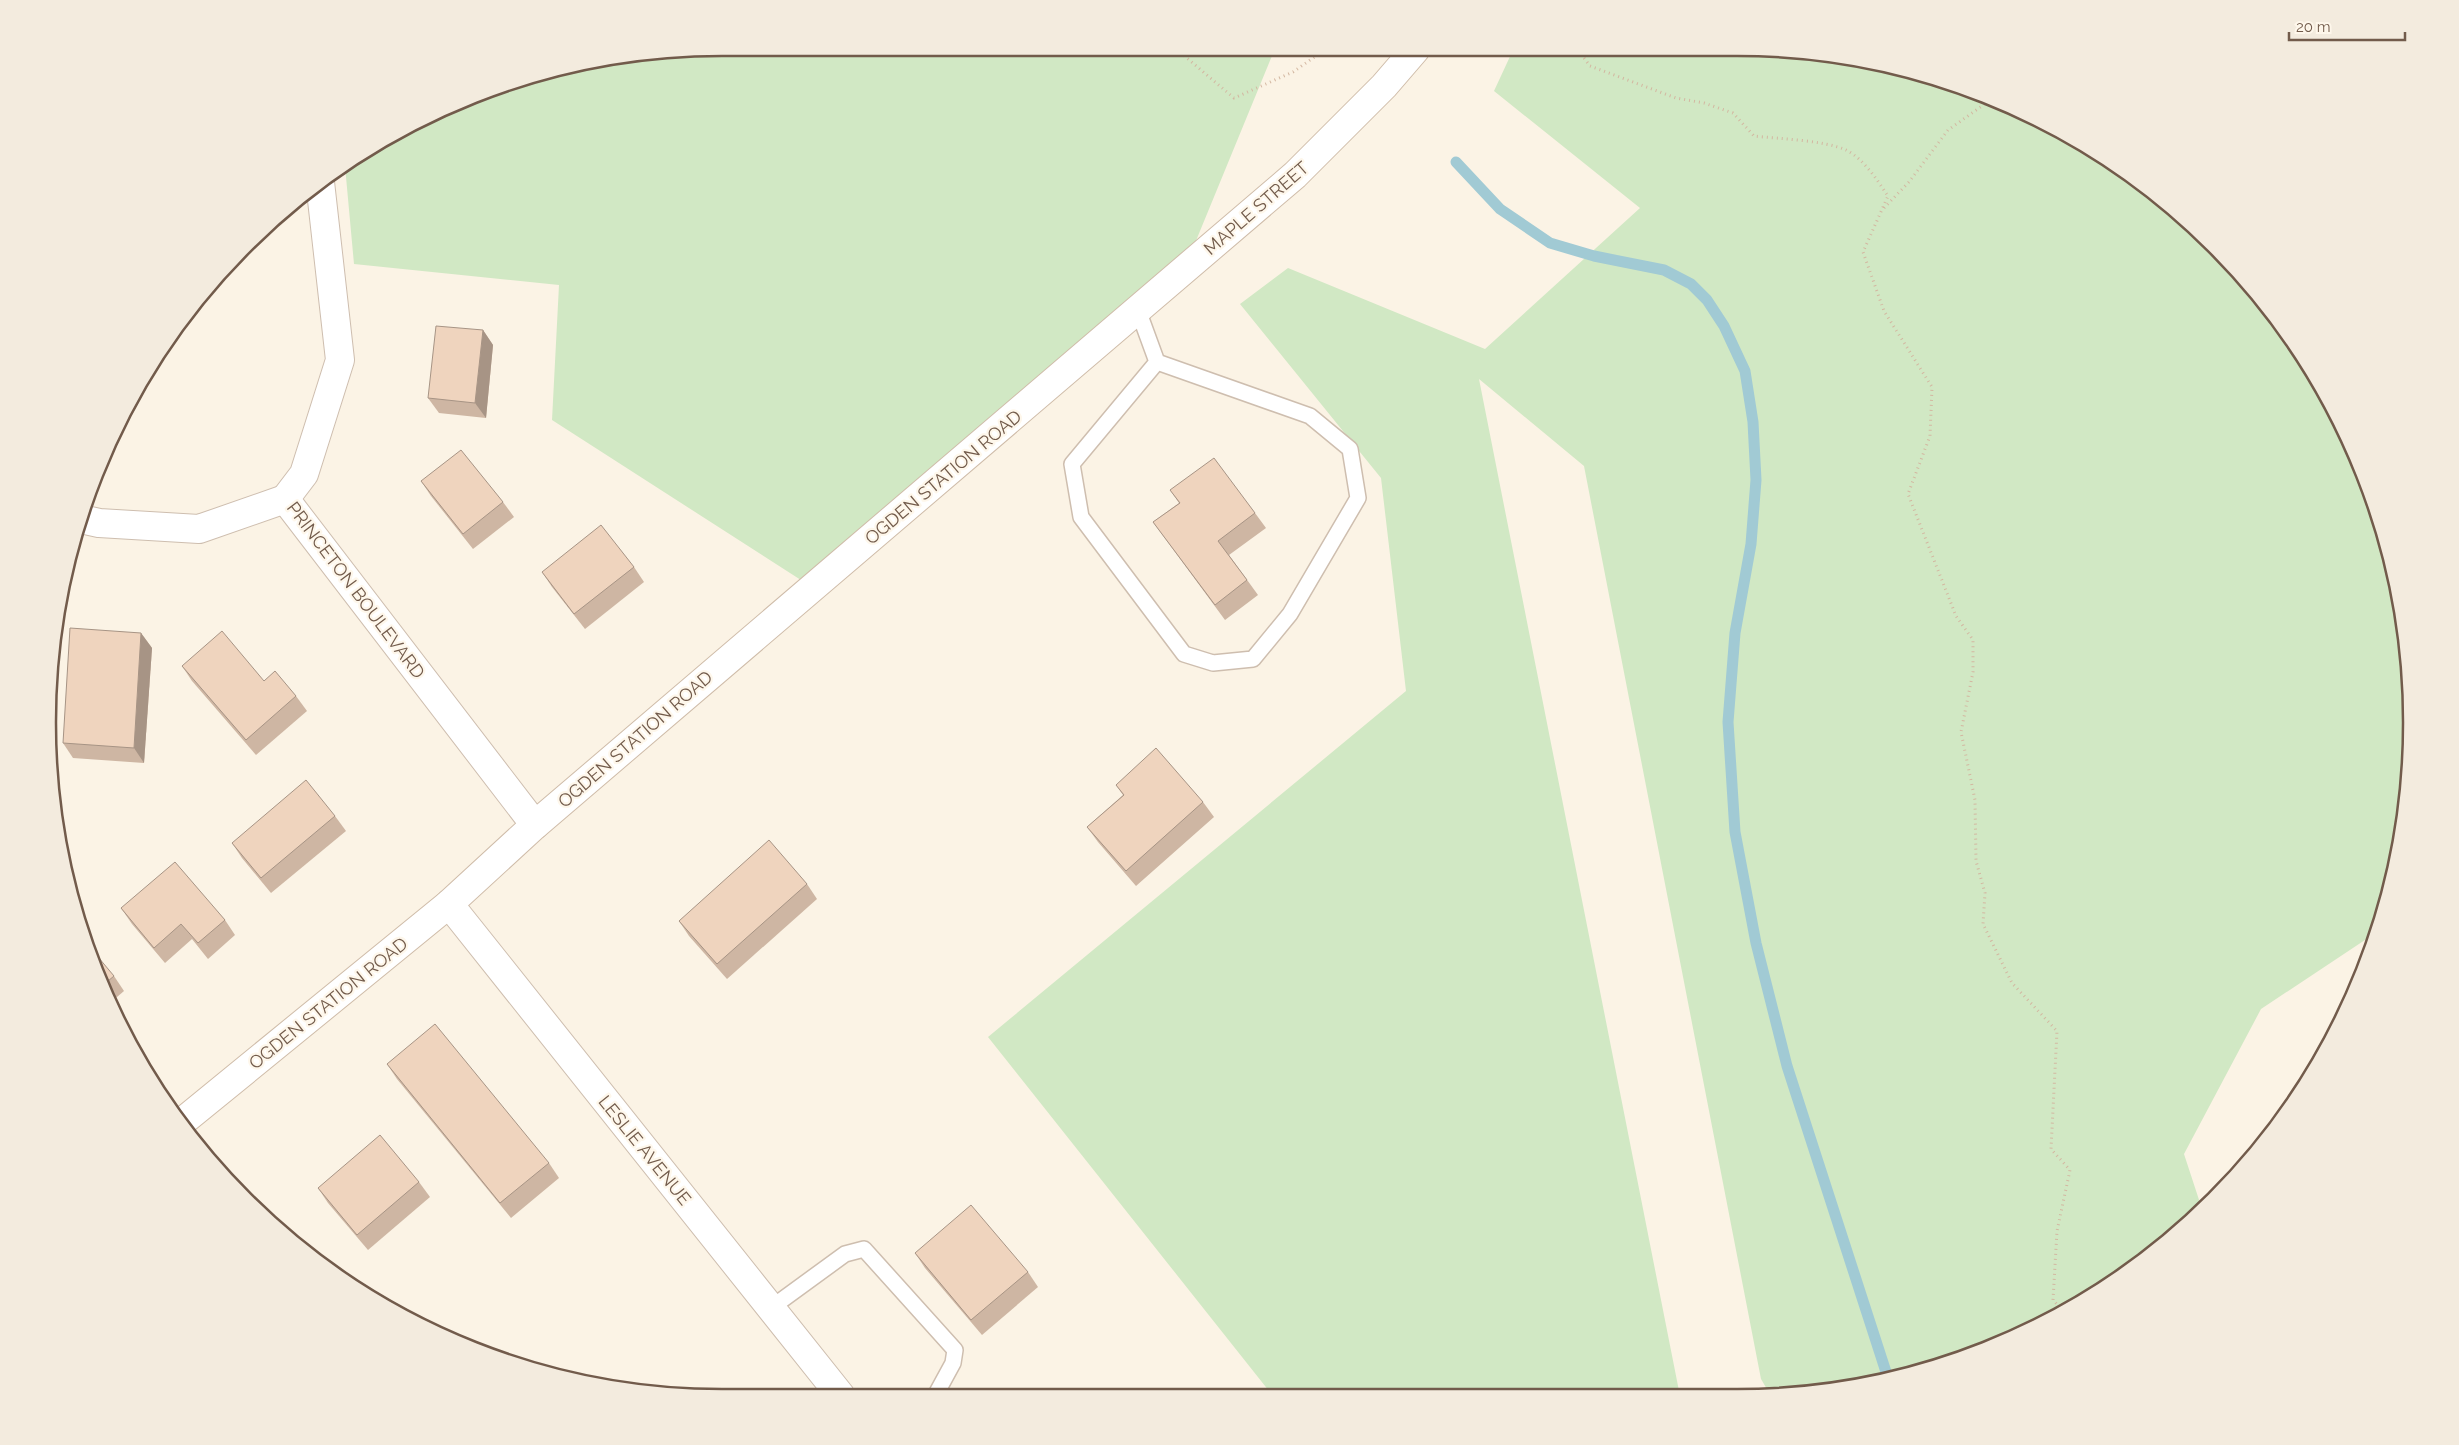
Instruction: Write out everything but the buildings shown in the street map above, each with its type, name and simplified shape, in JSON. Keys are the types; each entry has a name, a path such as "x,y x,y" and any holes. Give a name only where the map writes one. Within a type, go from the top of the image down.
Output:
{"street":[{"name":"MAPLE STREET","path":"1086,355 1295,175 1384,86 1410,56"},
{"name":"PRINCETON BOULEVARD","path":"321,191 340,360 304,474 285,499 535,825"},
{"name":"OGDEN STATION ROAD","path":"187,1118 449,904 535,825 1086,355"},
{"path":"88,521 99,523 199,529 285,499"},
{"name":"LESLIE AVENUE","path":"449,904 835,1389"}],"lane":[{"path":"1138,310 1157,362"},
{"path":"1157,362 1310,416 1350,449 1358,498 1290,614 1253,659 1213,663 1184,654 1081,517 1072,464 1157,362"},
{"path":"771,1308 845,1254 864,1249 955,1350 954,1363 939,1389"}],"path":[{"path":"1185,56 1234,98 1293,72 1316,56"},
{"path":"1582,56 1590,66 1676,98 1704,103 1733,113 1754,136 1814,143 1847,151 1870,170 1888,196 1863,252 1884,311 1932,387 1930,436 1908,494 1956,616 1972,640 1972,672 1960,732 1975,800 1976,861 1985,893 1983,924 2012,983 2057,1031 2051,1149 2070,1170 2057,1230 2052,1300 2058,1306"},
{"path":"1882,210 1909,182 1948,130 1984,104"}],"green space":[{"path":"722,56 1272,56 1193,248 804,582 552,420 559,285 354,264 346,174 389,146 428,125 468,107 550,79 593,69 636,62"},
{"path":"1510,56 1736,56 1823,62 1866,69 1909,79 1991,107 2031,125 2107,169 2142,194 2208,251 2265,317 2290,352 2334,428 2352,468 2380,550 2390,593 2397,636 2403,722 2397,809 2390,852 2380,895 2366,939 2261,1009 2184,1154 2200,1202 2142,1251 2107,1276 2031,1320 1991,1338 1909,1366 1866,1376 1823,1383 1766,1388 1761,1379 1584,466 1479,379 1679,1389 1267,1389 988,1037 1406,691 1381,478 1240,304 1288,268 1485,349 1640,208 1494,91"}],"waterway":[{"path":"1456,162 1500,209 1550,243 1594,256 1664,270 1691,284 1707,300 1724,326 1745,371 1753,422 1756,480 1751,544 1735,633 1728,722 1735,832 1756,943 1787,1066 1886,1371"}]}
